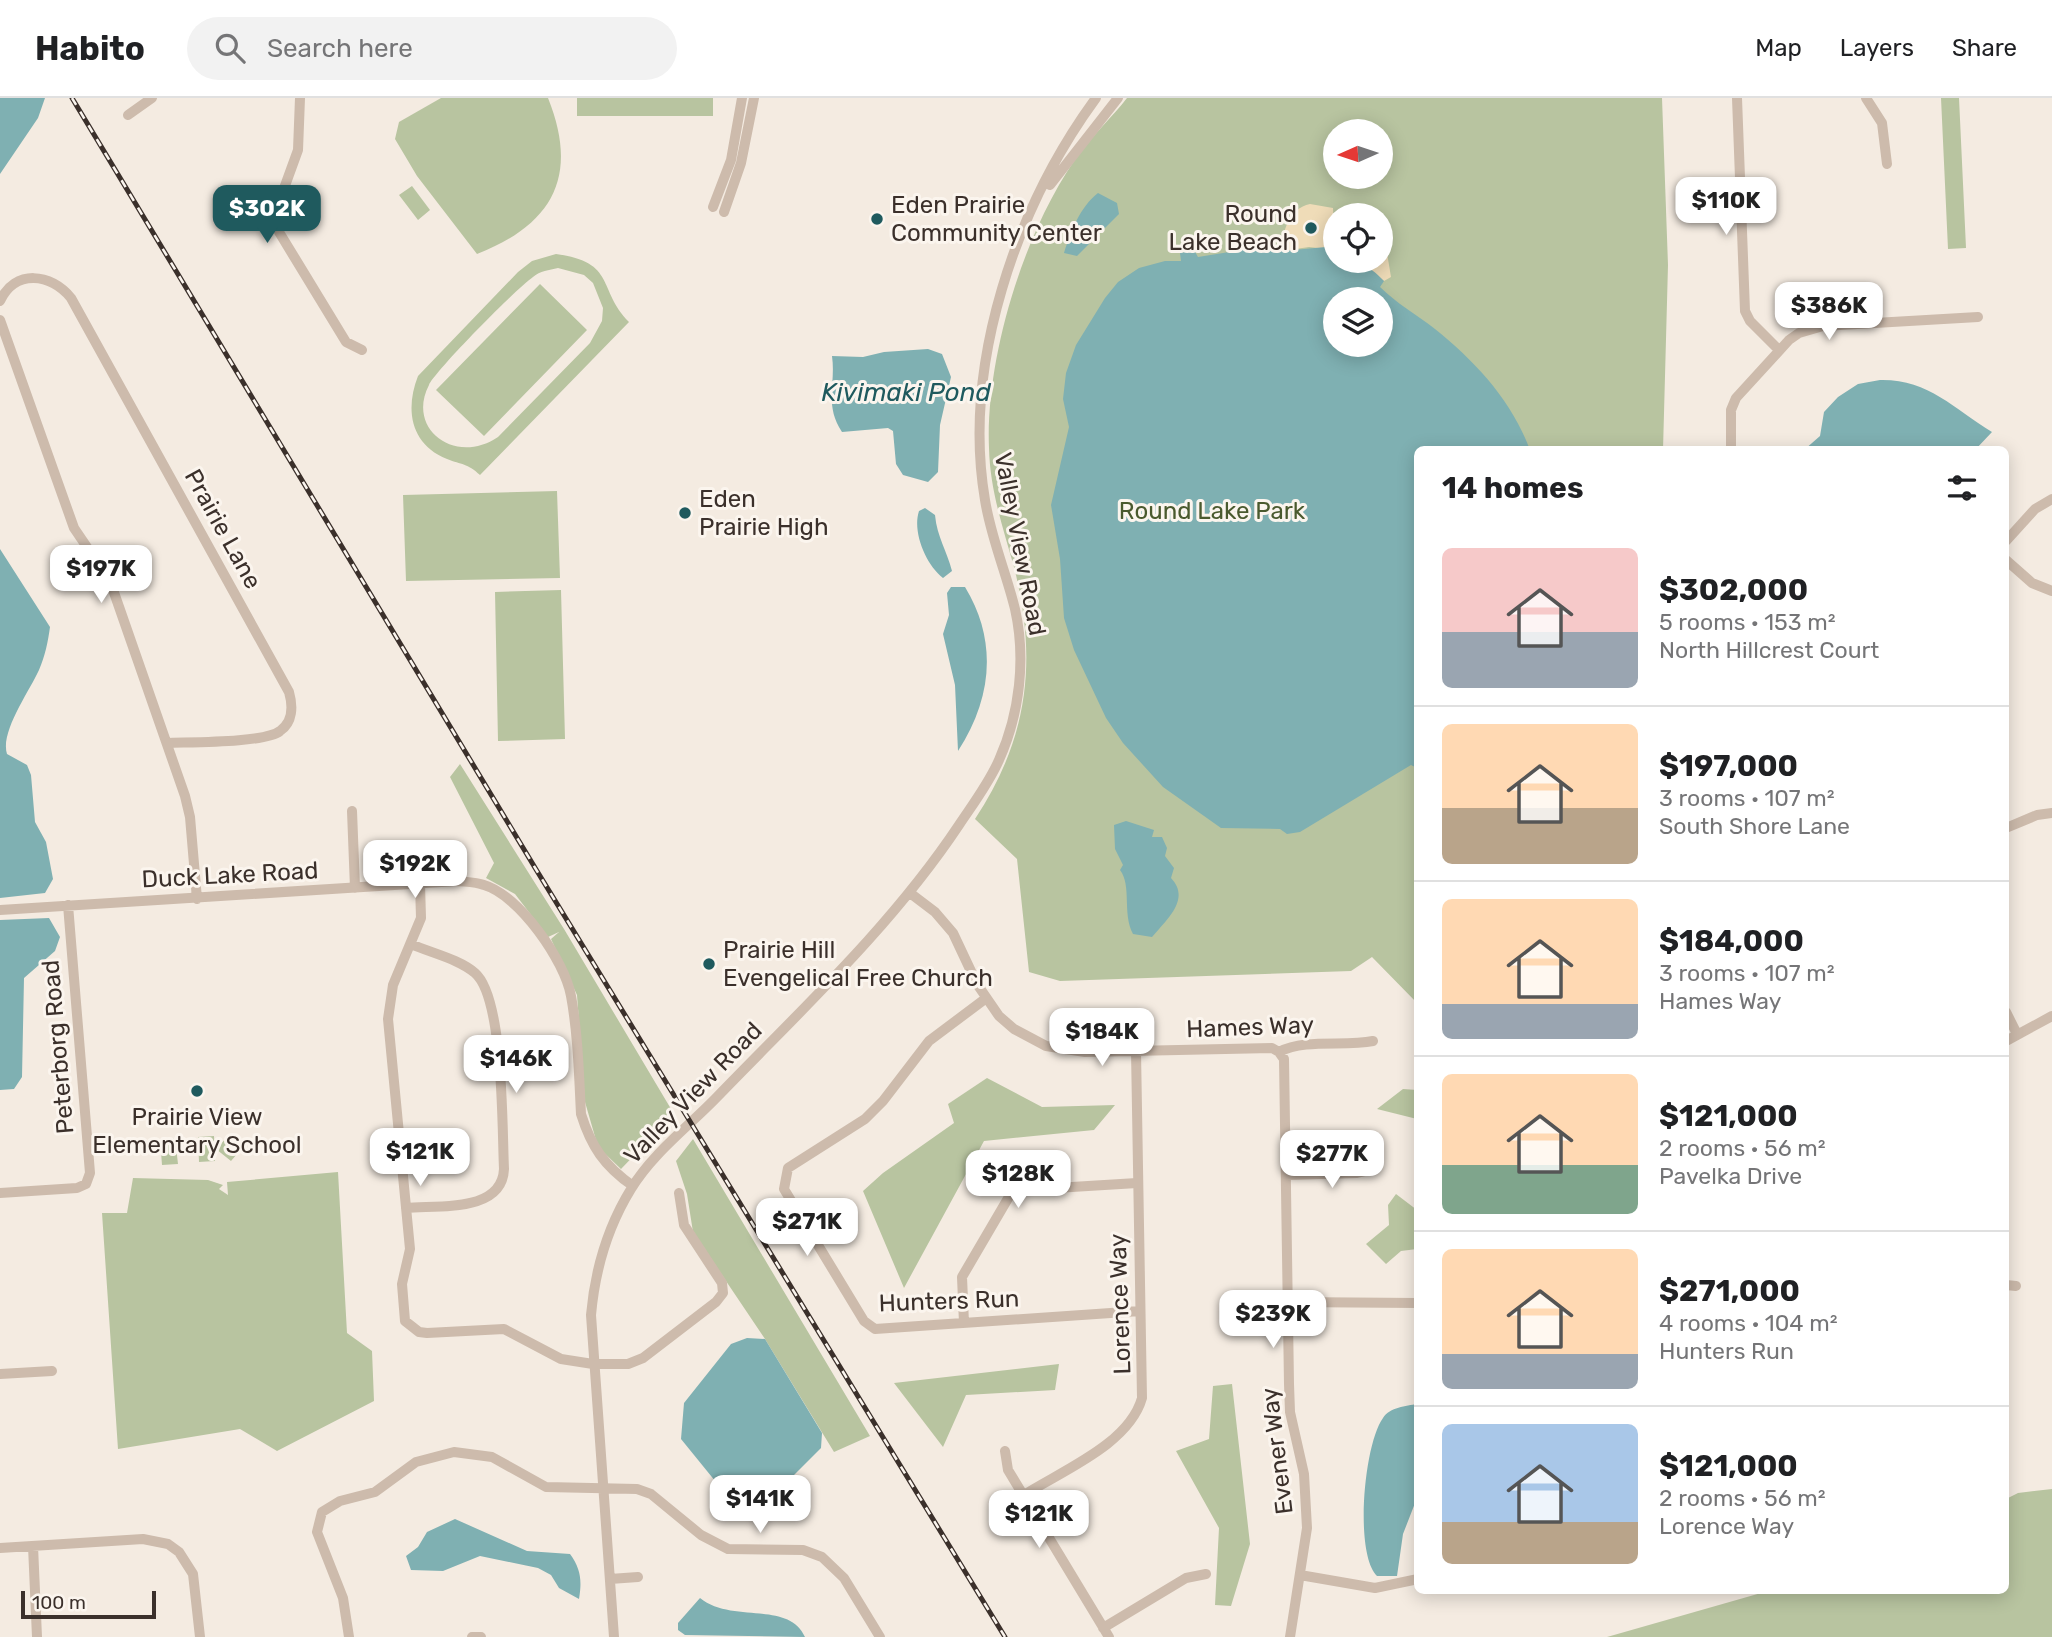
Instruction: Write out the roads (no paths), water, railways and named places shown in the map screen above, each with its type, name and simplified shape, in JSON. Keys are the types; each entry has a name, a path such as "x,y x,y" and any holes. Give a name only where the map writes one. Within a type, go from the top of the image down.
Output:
{"street":[{"path":"128,115 152,98"},
{"path":"300,98 298,150 278,205 279,232 346,342 362,350"},
{"path":"742,98 731,160 718,209 741,163 754,98"},
{"name":"Valley View Road","path":"614,1637 593,1364 591,1315 594,1279 612,1224 632,1186 658,1155 875,934 909,894 993,773 1005,745 1017,702 1020,640 1015,609 985,502 979,453 979,403 993,323 1021,238 1054,162 1096,98"},
{"name":"Valley View Road","path":"1038,201 1118,98"},
{"path":"1737,98 1745,311 1750,321 1779,350"},
{"path":"1866,98 1882,123 1887,164"},
{"name":"Prairie Lane","path":"0,301 11,284 21,279 45,278 64,289 71,298 289,692 292,712 289,722 274,735 167,743"},
{"path":"1731,446 1731,410 1736,398 1798,333 1823,326 1978,317"},
{"path":"0,320 74,528 110,581 167,743 190,817 197,899"},
{"path":"2009,538 2035,509 2052,499"},
{"path":"2009,563 2032,583 2052,591"},
{"path":"352,811 355,888"},
{"path":"2009,827 2052,813"},
{"name":"Duck Lake Road","path":"0,910 457,881 484,884 512,901 561,967 571,993 581,1114 585,1128 603,1161 632,1186"},
{"path":"420,884 421,918 393,985 388,1019 410,1249 402,1284 405,1321 411,1327 427,1333 504,1329 561,1359 593,1364 628,1364 643,1358 716,1302 723,1293 722,1283 684,1225 679,1193"},
{"name":"Hames Way","path":"909,894 935,912 953,933 985,999 1014,1029 1046,1046 1085,1052 1272,1048 1279,1052 1290,1047 1355,1045 1373,1041"},
{"name":"Peterborg Road","path":"0,1193 77,1188 86,1184 90,1173 68,905"},
{"path":"406,1208 485,1200 499,1195 504,1179 494,1013 475,973 411,944"},
{"name":"Hunters Run","path":"985,999 929,1041 883,1101 865,1119 788,1168 783,1184 869,1326 883,1329 1140,1311"},
{"path":"2009,1039 2052,1016"},
{"path":"2009,1018 2017,1034"},
{"name":"Lorence Way","path":"1024,1495 1111,1441 1132,1423 1142,1398 1136,1051"},
{"name":"Evener Way","path":"1279,1052 1284,1059 1290,1412 1307,1501 1307,1528 1290,1637"},
{"path":"1286,1175 1357,1174 1374,1169"},
{"path":"964,1324 962,1278 1010,1195 1023,1190 1137,1182"},
{"path":"1288,1302 1414,1303"},
{"path":"0,1374 52,1371"},
{"path":"1005,1451 1008,1470 1106,1632 1186,1578 1206,1574"},
{"path":"349,1637 343,1598 317,1532 322,1512 330,1505 375,1492 416,1462 454,1452 492,1457 546,1487 637,1489 651,1494 701,1535 728,1549 803,1550 822,1557 844,1578 880,1637"},
{"path":"0,1548 143,1539 168,1545 179,1552 193,1574 200,1637"},
{"path":"33,1546 37,1637"},
{"path":"1300,1575 1375,1588 1414,1580"},
{"path":"610,1579 638,1577"},
{"path":"472,1637 481,1637"}],"water":[{"path":"0,98 45,98 38,118 0,174"},
{"path":"1098,193 1117,203 1119,214 1077,256 1064,253 1081,212"},
{"path":"1323,247 1323,273 1375,273 1384,281 1380,287 1323,287 1323,357 1393,357 1393,298 1435,329 1478,369 1503,399 1528,446 1414,446 1414,766 1411,765 1300,832 1287,834 1280,829 1221,828 1163,787 1123,743 1106,718 1074,650 1064,618 1060,559 1051,505 1069,427 1063,399 1066,373 1076,345 1118,282 1139,268 1165,261 1181,261 1180,253 1194,250 1198,257 1248,249 1282,251"},
{"name":"Kivimaki Pond","path":"928,349 942,354 951,377 940,425 938,472 928,482 903,475 896,464 893,431 888,428 842,432 833,413 832,356 863,357 884,352"},
{"path":"1880,380 1912,384 1939,397 1992,432 1979,446 1809,446 1820,436 1824,412 1838,397 1858,384"},
{"path":"925,508 935,515 952,571 943,578 926,557 919,538 917,519 919,511"},
{"path":"0,549 50,627 41,665 11,724 6,745 7,754 27,765 31,775 35,822 46,842 53,879 45,893 0,898"},
{"path":"951,587 965,587 976,607 983,628 987,670 978,711 958,751 955,685 943,634 949,615 947,593"},
{"path":"1126,821 1154,830 1152,837 1162,837 1167,848 1165,856 1174,868 1171,878 1177,886 1178,901 1170,916 1152,937 1133,934 1130,926 1126,884 1120,870 1123,865 1115,849 1114,825"},
{"path":"49,918 60,937 55,951 24,978 22,1077 14,1089 0,1090 0,920"},
{"path":"747,1338 765,1339 822,1433 821,1448 778,1491 732,1496 720,1487 681,1439 684,1403 731,1344"},
{"path":"1414,1405 1414,1506 1403,1534 1397,1576 1377,1576 1370,1564 1366,1545 1364,1498 1367,1473 1376,1431 1386,1414"},
{"path":"455,1519 527,1551 570,1554 580,1575 579,1599 559,1588 551,1575 538,1568 480,1556 443,1571 411,1570 406,1556 418,1547 427,1532"},
{"path":"700,1598 713,1606 728,1610 786,1619 797,1626 805,1637 685,1635 678,1630 678,1623"}],"railway":[{"path":"72,98 537,871 1005,1637"}],"place":[{"name":"Eden Prairie Community Center","path":"877,219"},
{"name":"Round Lake Beach","path":"1311,228"},
{"name":"Eden Prairie High","path":"685,513"},
{"name":"Prairie Hill Evengelical Free Church","path":"709,964"},
{"name":"Prairie View Elementary School","path":"197,1091"}],"park label":[{"name":"Round Lake Park","path":"1212,511"}]}
